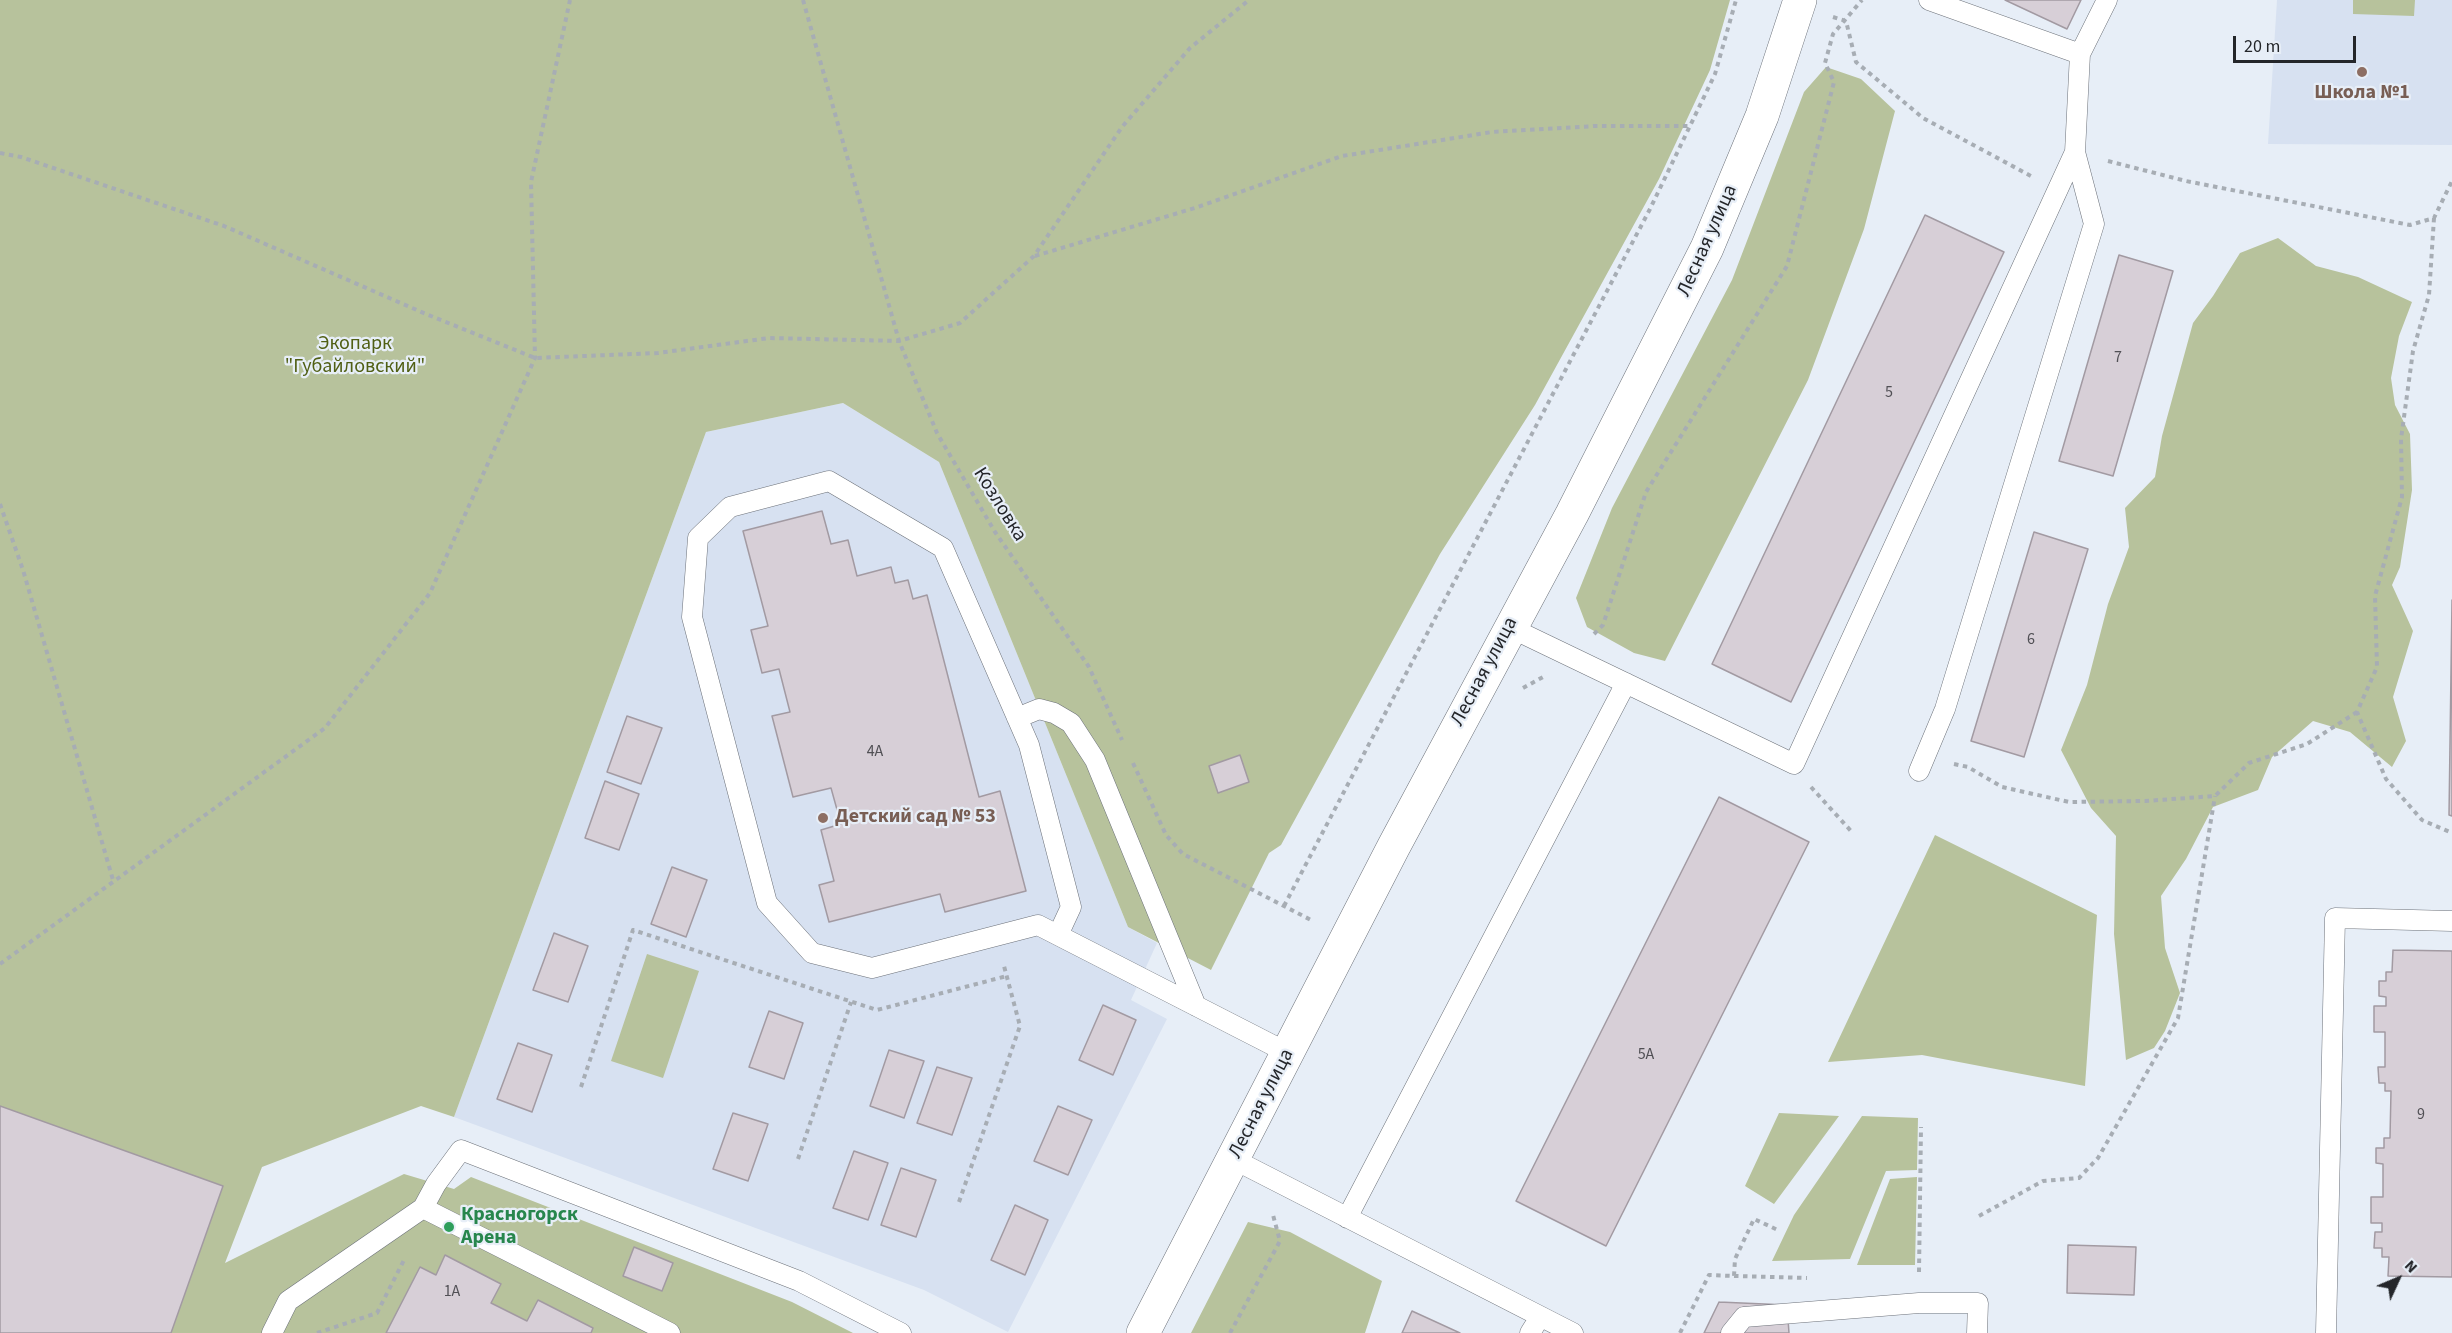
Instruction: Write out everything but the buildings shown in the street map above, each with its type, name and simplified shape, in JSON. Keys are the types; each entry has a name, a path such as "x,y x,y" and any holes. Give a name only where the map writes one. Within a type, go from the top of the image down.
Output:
{"street":[{"name":"Лесная улица","path":"1143,1333 1248,1166 1288,1053 1509,627 1572,514 1707,249 1762,116 1814,7"}],"lane":[{"path":"1929,0 2080,54"},
{"path":"1922,763 1945,709 2094,224 2075,152 2080,54 2107,0"},
{"path":"1509,627 1794,764 2075,152"},
{"path":"1058,935 1071,907 1029,745 943,548 829,481 730,507 698,538 692,617 767,903 812,953 872,968 1038,925 1288,1053"},
{"path":"1347,1218 1626,683"},
{"path":"1017,718 1039,709 1054,713 1071,723 1095,760 1196,1006"},
{"path":"2326,1333 2335,918 2452,921"},
{"path":"272,1333 288,1301 423,1208 436,1184 461,1150 799,1281 901,1333"},
{"path":"1248,1166 1347,1218 1535,1325 1573,1333"},
{"path":"423,1208 670,1333"},
{"path":"1731,1333 1744,1317 1919,1303 1978,1303 1977,1333"}],"path":[{"path":"0,964 325,728 430,593 535,358 531,182 570,0"},
{"name":"Козловка","path":"803,0 899,341 937,433 995,532 1047,603 1089,667 1127,751"},
{"path":"0,153 21,157 224,226 426,314 535,358 658,353 769,338 899,341 960,323 1034,256 1122,127 1190,48 1249,0"},
{"path":"1284,906 1692,126 1715,74 1736,0"},
{"path":"1519,690 1574,658 1603,625 1646,492 1787,266 1834,82 1826,63 1833,34 1862,0"},
{"path":"1814,7 1846,21"},
{"path":"1846,21 1856,62 1923,118 2037,180 2075,152 2186,182 2410,225 2434,218"},
{"path":"1034,256 1198,207 1342,156 1492,132 1595,126 1692,126"},
{"path":"1979,1216 2043,1181 2079,1178 2098,1158 2120,1122 2178,1018 2215,796 2249,763 2307,744 2357,712 2377,667 2375,596 2402,497 2402,439 2413,351 2429,295 2434,218 2452,182"},
{"path":"0,504 23,570 113,880"},
{"path":"2357,712 2386,779 2422,820 2452,833"},
{"path":"1132,761 1166,835 1183,855 1318,924"},
{"path":"1922,763 1968,767 2002,787 2069,802 2145,801 2215,796"},
{"path":"1811,787 1851,831"},
{"path":"581,1087 633,930 877,1010 1007,976"},
{"path":"959,1202 1020,1026 996,936"},
{"path":"798,1159 851,1002"},
{"path":"1919,1303 1921,1127"},
{"path":"1230,1333 1280,1241 1248,1166"},
{"path":"1734,1276 1735,1259 1754,1219 1780,1232"},
{"path":"317,1333 377,1313 407,1254"},
{"path":"1680,1333 1709,1275 1809,1278"}],"shaded area":[{"name":"Школа №1","path":"2277,0 2452,0 2452,145 2268,144"},
{"name":"Детский сад № 53","path":"843,403 939,462 1128,927 1157,943 1131,1000 1167,1019 1008,1332 924,1290 454,1117 706,432"}],"green space":[{"name":"Экопарк \"Губайловский\"","path":"0,0 1730,0 1710,70 1659,179 1535,405 1440,554 1281,845 1269,853 1211,970 1128,927 939,462 843,403 706,432 454,1117 421,1106 262,1167 225,1263 404,1174 454,1189 471,1177 792,1302 853,1333 0,1333"},
{"path":"2353,0 2415,0 2414,16 2353,14"},
{"path":"1826,67 1861,79 1895,111 1864,229 1808,380 1665,661 1634,653 1587,627 1576,598 1612,508 1732,280 1804,92"},
{"path":"2278,238 2316,266 2358,277 2412,302 2399,336 2391,378 2395,405 2410,434 2412,490 2400,567 2392,585 2413,631 2393,697 2406,741 2392,767 2350,732 2313,721 2272,757 2258,790 2213,807 2186,859 2161,896 2165,948 2180,993 2165,1031 2154,1048 2126,1060 2114,934 2116,836 2091,808 2061,750 2087,685 2108,604 2129,547 2125,508 2155,477 2162,436 2193,323 2240,253"},
{"path":"1935,835 2097,915 2085,1086 1922,1055 1828,1062"},
{"path":"647,954 699,971 663,1078 611,1061"},
{"path":"1779,1113 1839,1116 1774,1204 1745,1186"},
{"path":"1862,1116 1918,1118 1917,1170 1886,1171 1850,1259 1772,1261 1794,1215"},
{"path":"1917,1177 1915,1265 1857,1265 1890,1179"},
{"path":"1248,1222 1290,1232 1382,1281 1365,1333 1191,1333"}],"place":[{"name":"Школа №1","path":"2362,72"},
{"name":"Детский сад № 53","path":"823,818"},
{"name":"Красногорск Арена","path":"449,1227"}]}
